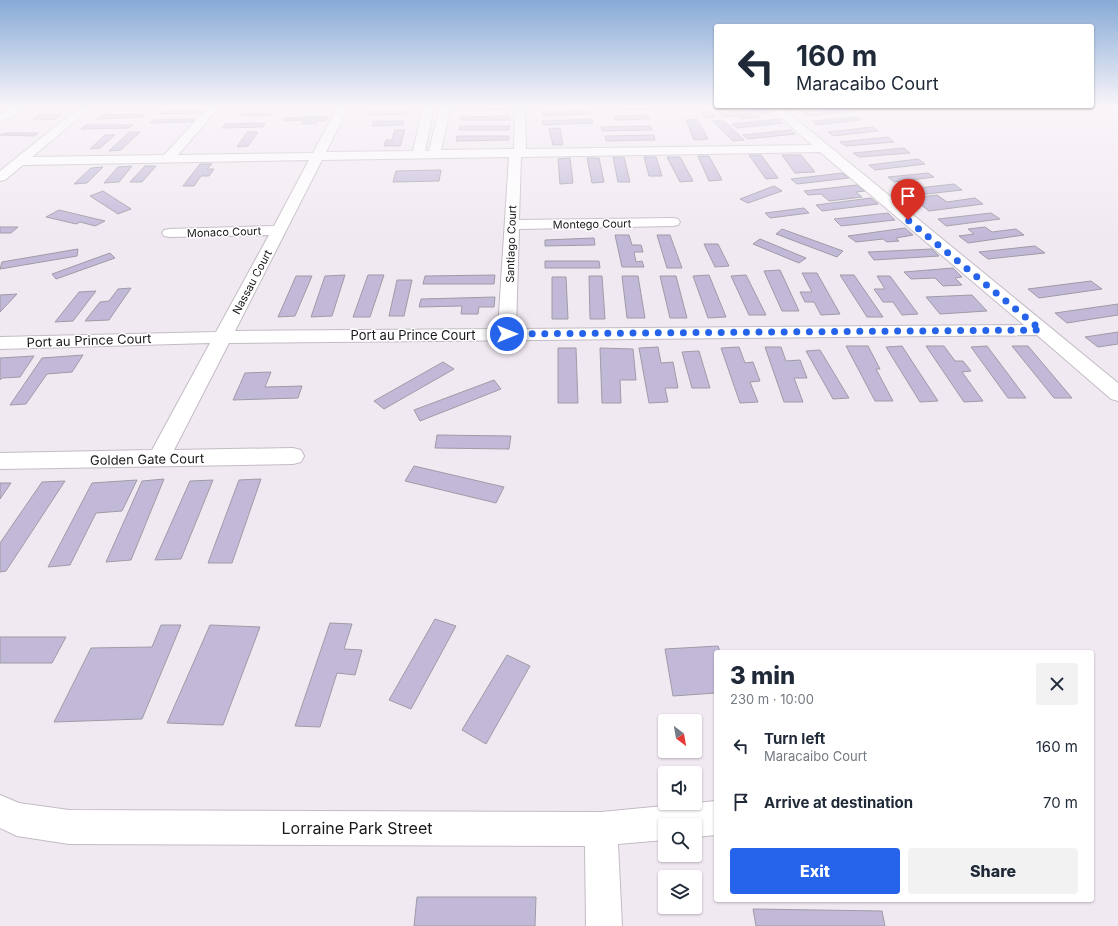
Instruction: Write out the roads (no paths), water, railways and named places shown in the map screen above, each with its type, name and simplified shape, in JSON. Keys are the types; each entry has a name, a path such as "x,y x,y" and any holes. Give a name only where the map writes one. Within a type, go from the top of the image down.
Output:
{"street":[{"path":"0,176 35,149"},
{"path":"168,158 176,149"},
{"name":"Nassau Court","path":"159,458 322,149"},
{"path":"418,154 419,149"},
{"path":"434,154 435,149"},
{"name":"Santiago Court","path":"507,334 517,149"},
{"path":"20,161 517,153 581,149"},
{"path":"822,149 1118,394"},
{"name":"Montego Court","path":"512,225 673,222"},
{"name":"Monaco Court","path":"170,233 279,230"},
{"name":"Port au Prince Court","path":"0,343 223,337 1041,330"},
{"name":"Golden Gate Court","path":"0,461 293,456"},
{"name":"Lorraine Park Street","path":"0,811 17,819 69,827 601,829 714,818"},
{"path":"601,829 604,926"}]}
